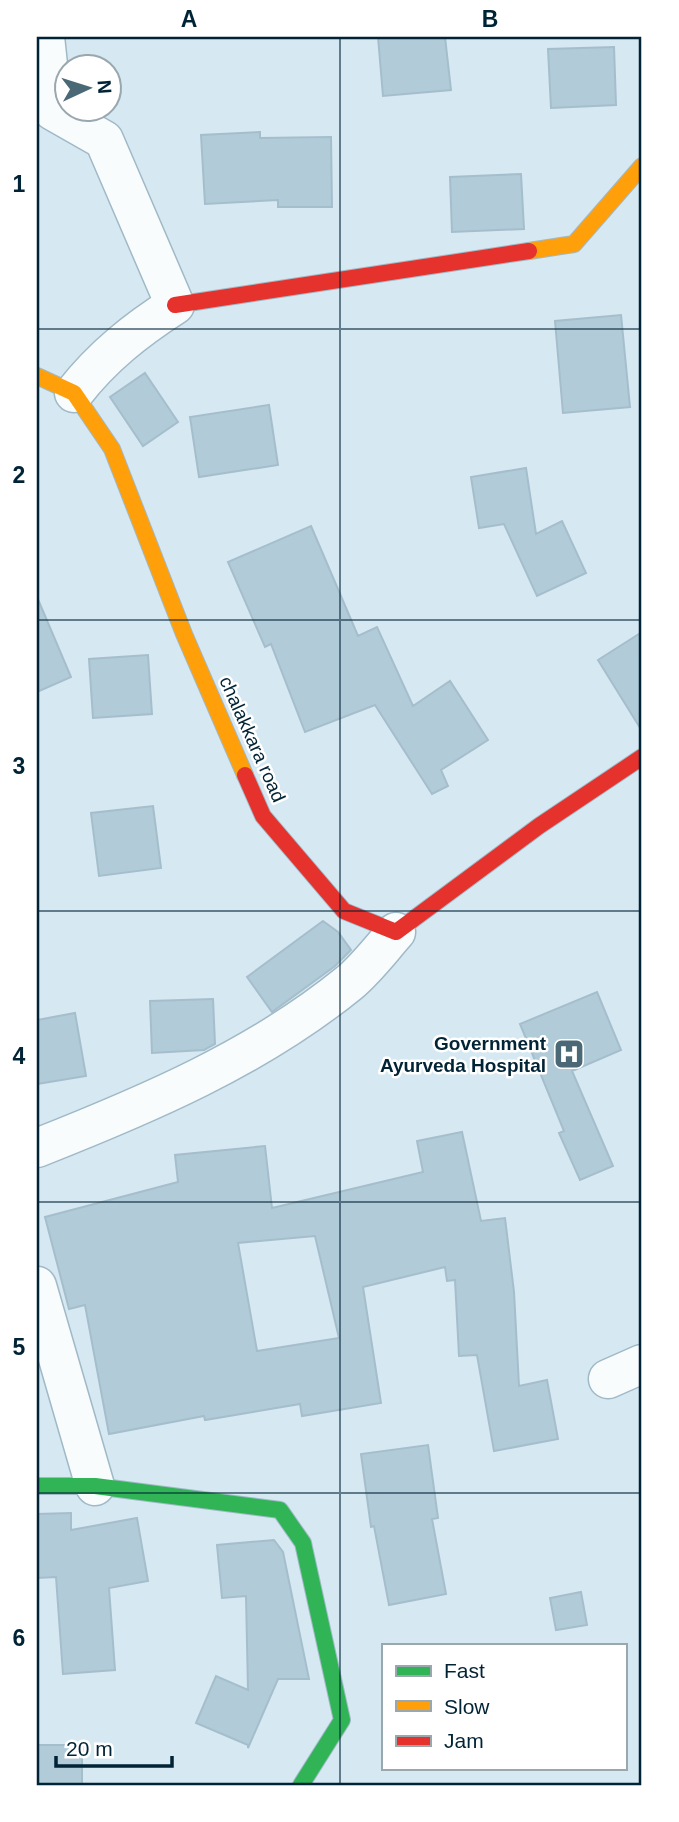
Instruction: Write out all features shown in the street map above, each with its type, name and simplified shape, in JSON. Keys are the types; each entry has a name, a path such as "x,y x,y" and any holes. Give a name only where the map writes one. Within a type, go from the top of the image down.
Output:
{"street":[{"path":"45,37 53,111 104,140 175,305"},
{"path":"37,376 74,393 106,356 135,331 175,305 574,244 642,166"},
{"name":"chalakkara road","path":"74,393 112,449 184,634 263,816 344,911 396,932"},
{"path":"37,1148 184,1084 258,1047 351,982 396,932 539,826 642,757"},
{"path":"37,1286 95,1486"},
{"path":"37,1486 95,1486 280,1510 303,1543 342,1720 301,1785"}],"building":[{"path":"378,37 445,37 451,90 383,96"},
{"path":"614,47 616,105 551,108 548,49"},
{"path":"260,132 260,138 331,137 332,207 278,207 278,200 205,204 201,135"},
{"path":"521,174 524,229 452,232 450,177"},
{"path":"621,315 630,407 563,413 555,321"},
{"path":"145,373 178,422 143,446 110,397"},
{"path":"269,405 278,465 199,477 190,417"},
{"path":"526,468 536,534 562,521 586,573 537,596 504,524 479,528 471,477"},
{"path":"311,526 358,636 377,627 413,706 450,681 488,740 441,770 448,786 432,794 375,705 305,732 271,644 265,647 228,562"},
{"path":"37,597 71,677 37,692"},
{"path":"642,632 642,731 598,660"},
{"path":"148,655 152,714 93,718 89,659"},
{"path":"153,806 161,868 99,876 91,813"},
{"path":"323,921 338,932 351,950 335,966 272,1012 247,977"},
{"path":"597,992 621,1050 572,1071 613,1166 580,1180 559,1133 564,1131 520,1024"},
{"path":"213,999 215,1044 204,1050 152,1053 150,1001"},
{"path":"75,1013 86,1076 37,1084 37,1020"},
{"path":"462,1132 481,1221 505,1218 514,1292 519,1386 547,1380 558,1439 494,1451 477,1355 459,1356 455,1280 447,1281 445,1267 363,1287 381,1403 302,1416 300,1404 205,1420 204,1416 109,1434 85,1305 69,1309 45,1217 178,1182 175,1155 265,1146 272,1208 423,1172 417,1141","holes":["315,1236 339,1338 257,1351 238,1243"]},
{"path":"428,1445 438,1518 432,1519 446,1594 389,1605 374,1526 371,1527 361,1454"},
{"path":"71,1513 71,1530 137,1518 148,1581 109,1588 115,1670 63,1674 56,1577 37,1578 37,1514"},
{"path":"274,1540 283,1552 309,1679 278,1679 248,1748 248,1745 196,1723 216,1676 248,1690 246,1596 222,1598 217,1545"},
{"path":"581,1592 587,1625 556,1630 550,1598"},
{"path":"37,1745 82,1745 82,1785 37,1785"}],"traffic: fast":[{"path":"37,1486 95,1486 280,1510 303,1543 342,1720 301,1785"}],"traffic: slow":[{"path":"529,251 574,244 642,166"},
{"path":"37,376 74,393 112,449 184,634 245,775"}],"traffic: jam":[{"path":"175,305 529,251"},
{"path":"245,775 263,816 344,911 396,932 539,826 642,757"}],"place":[{"name":"Government Ayurveda Hospital","path":"569,1054"}]}
